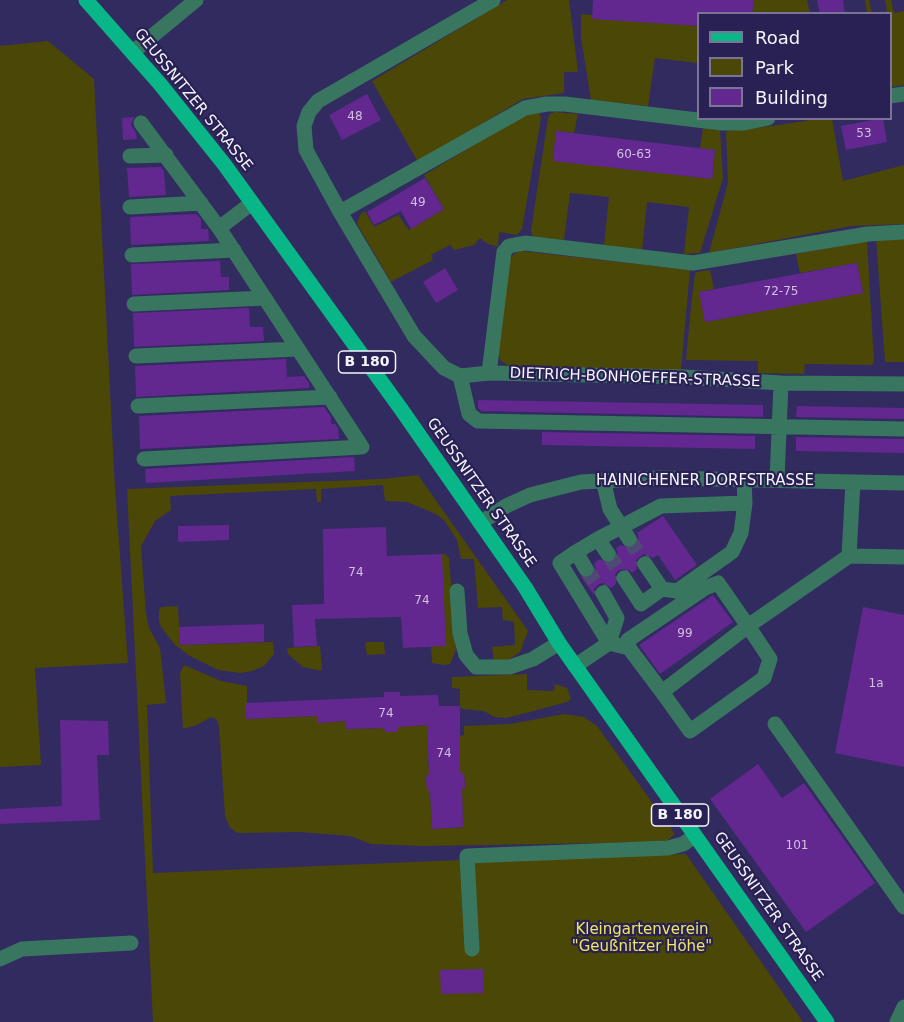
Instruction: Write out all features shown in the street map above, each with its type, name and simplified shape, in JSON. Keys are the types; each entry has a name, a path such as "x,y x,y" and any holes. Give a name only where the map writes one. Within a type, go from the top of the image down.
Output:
{"main road":[{"name":"GEUSSNITZER STRASSE","path":"86,0 195,126 252,203 525,587 559,643 827,1022"}],"street":[{"path":"133,52 196,0"},
{"path":"493,0 324,98 309,112 304,126 306,150 340,212 414,336 444,368 460,376 469,414 478,421 904,429"},
{"path":"340,212 525,108 565,104 697,120"},
{"path":"697,120 744,123 758,120"},
{"path":"141,123 219,228 362,447 144,459"},
{"path":"130,156 166,155"},
{"path":"130,207 201,203"},
{"path":"219,228 252,203"},
{"name":"DIETRICH-BONHOEFFER-STRASSE","path":"489,373 504,252 509,246 525,243 582,246 703,262 868,234 904,232"},
{"path":"132,255 234,250"},
{"path":"134,304 265,298"},
{"path":"136,356 298,349"},
{"name":"DIETRICH-BONHOEFFER-STRASSE","path":"460,376 489,373 684,377 781,383 904,384"},
{"name":"DIETRICH-BONHOEFFER-STRASSE","path":"777,480 781,383"},
{"path":"138,406 330,397"},
{"name":"HAINICHENER DORFSTRASSE","path":"480,523 506,506 544,490 573,483 603,480 660,478 904,483"},
{"path":"603,480 610,509 625,532"},
{"path":"575,666 609,643 617,618 662,589 677,591 732,552 741,533 745,503 744,480"},
{"path":"849,556 853,482"},
{"path":"629,648 609,643 560,563 598,539 625,532 661,506 745,503"},
{"path":"598,539 608,554"},
{"path":"576,552 586,569"},
{"path":"662,693 748,626 849,556 904,557"},
{"path":"645,564 662,589"},
{"path":"624,578 641,604"},
{"path":"718,584 748,626 770,659 764,678 690,732 629,648 628,640 705,588 718,584"},
{"path":"457,591 460,633 466,655 476,668 510,667 533,659 559,643"},
{"path":"603,593 617,618"},
{"path":"775,724 904,907"},
{"path":"472,949 467,856 668,848 683,844 695,836"},
{"path":"0,959 22,949 131,943"},
{"path":"897,1022 904,1007"}],"green space":[{"path":"507,0 569,0 578,72 564,72 564,93 523,99 418,162 372,81"},
{"path":"754,0 807,0 810,12 752,12"},
{"path":"865,0 869,0 872,12 867,12"},
{"path":"885,0 891,0 894,13 904,11 904,85 892,87 892,12 880,12 887,11"},
{"path":"581,14 697,26 697,63 655,58 648,106 591,100 581,38"},
{"path":"48,41 94,79 115,489 128,663 35,668 41,765 0,767 0,46"},
{"path":"539,112 541,118 522,229 517,235 499,232 498,247 480,238 474,245 454,250 450,245 431,255 433,260 391,282 357,224 360,215 365,211 374,227 398,215 409,230 444,209 424,175 523,116"},
{"path":"555,112 578,114 574,133 556,131 553,160 712,179 715,151 700,148 703,128 720,130 723,178 700,253 684,254 689,207 647,202 642,250 604,245 609,197 570,193 564,240 533,237 531,231 548,118"},
{"path":"811,120 832,120 843,181 904,165 904,224 851,226 709,253 728,183 726,131"},
{"path":"876,238 904,239 904,362 885,362"},
{"path":"867,241 874,362 872,365 805,364 804,374 758,373 758,361 686,360 692,297 697,272 710,270 714,289 699,292 705,322 863,292 857,263 800,273 796,254"},
{"path":"521,251 690,270 681,370 523,367 507,365 500,360 497,352 510,259"},
{"name":"Kleingartenverein \"Geußnitzer Höhe\"","path":"418,475 528,631 520,652 504,662 494,661 492,647 515,645 514,622 503,620 502,607 478,608 474,559 461,559 457,540 444,520 436,514 407,502 385,501 383,485 321,489 321,502 317,502 316,489 170,496 171,510 155,521 141,546 146,613 149,628 160,648 166,703 147,705 153,873 485,859 686,854 803,1022 153,1022 127,489 382,479"},
{"path":"442,554 449,558 456,650 450,664 444,665 432,663 431,647"},
{"path":"178,606 180,645 273,642 274,654 264,666 240,673 218,670 190,656 175,645 159,621 161,607"},
{"path":"384,642 385,654 367,655 365,643"},
{"path":"320,646 322,671 303,667 288,654 287,648"},
{"path":"184,665 221,681 247,686 247,719 317,716 317,723 346,721 346,729 384,728 385,732 398,732 398,727 427,725 429,775 426,775 427,790 430,790 432,829 463,827 462,788 465,788 464,773 460,773 459,736 464,735 464,726 510,724 564,714 584,717 597,726 675,834 665,842 422,846 371,844 350,836 300,832 238,833 230,828 225,816 217,720 211,717 197,725 183,729 180,673"},
{"path":"527,674 527,690 554,691 555,684 567,688 571,699 507,718 494,717 484,711 462,709 460,689 452,688 452,677"}],"building":[{"path":"593,0 754,0 752,12 697,12 697,26 592,19"},
{"path":"817,0 843,0 845,12 820,12"},
{"path":"367,94 381,120 342,140 329,115"},
{"path":"134,117 131,125 137,139 123,140 122,118"},
{"path":"883,120 887,142 846,150 841,126"},
{"path":"556,131 715,150 712,179 553,161"},
{"path":"161,167 164,171 166,195 129,197 127,168"},
{"path":"425,178 444,209 411,229 401,211 374,225 367,212"},
{"path":"196,214 201,219 201,229 208,229 209,241 131,245 130,217"},
{"path":"220,261 221,277 229,277 229,290 132,295 131,264"},
{"path":"857,263 863,293 705,322 699,292"},
{"path":"445,268 458,290 436,303 423,282"},
{"path":"249,308 250,327 263,327 264,341 134,347 133,313"},
{"path":"286,359 287,377 304,376 309,383 309,388 136,397 135,366"},
{"path":"478,400 763,405 763,417 481,411 478,408"},
{"path":"797,406 904,408 904,419 796,417"},
{"path":"324,407 331,417 331,424 335,424 338,428 339,439 140,449 139,416"},
{"path":"542,432 755,436 755,449 542,445"},
{"path":"796,437 904,439 904,453 796,451"},
{"path":"354,457 355,471 146,483 145,469"},
{"path":"663,516 697,565 675,580 658,555 653,558 644,554 636,560 637,569 632,573 628,569 619,570 615,574 616,584 611,588 604,583 599,584 594,589 594,595 581,577 591,577 596,570 594,563 600,559 608,564 614,562 618,554 616,548 621,545 629,549 635,547 639,539 637,533"},
{"path":"229,525 229,540 178,542 178,526"},
{"path":"386,527 387,556 442,554 446,646 403,648 401,617 315,619 317,646 294,647 292,605 324,604 323,529"},
{"path":"713,595 733,622 660,674 639,645"},
{"path":"863,607 904,615 904,767 835,753"},
{"path":"264,624 264,642 180,645 179,627"},
{"path":"384,692 400,692 400,696 438,695 439,706 460,706 460,773 464,773 465,788 462,788 463,827 432,829 430,790 427,791 426,775 429,775 427,725 398,727 398,732 385,732 384,728 346,729 346,721 317,723 317,716 246,719 246,703 384,697"},
{"path":"60,720 108,721 109,755 97,755 100,820 0,824 0,809 62,806"},
{"path":"758,764 782,798 804,783 875,883 806,932 710,799"},
{"path":"483,969 483,993 441,994 440,970"}],"tunnel":[{"path":"629,539 645,564"},
{"path":"608,554 624,578"},
{"path":"586,569 603,593"}]}
